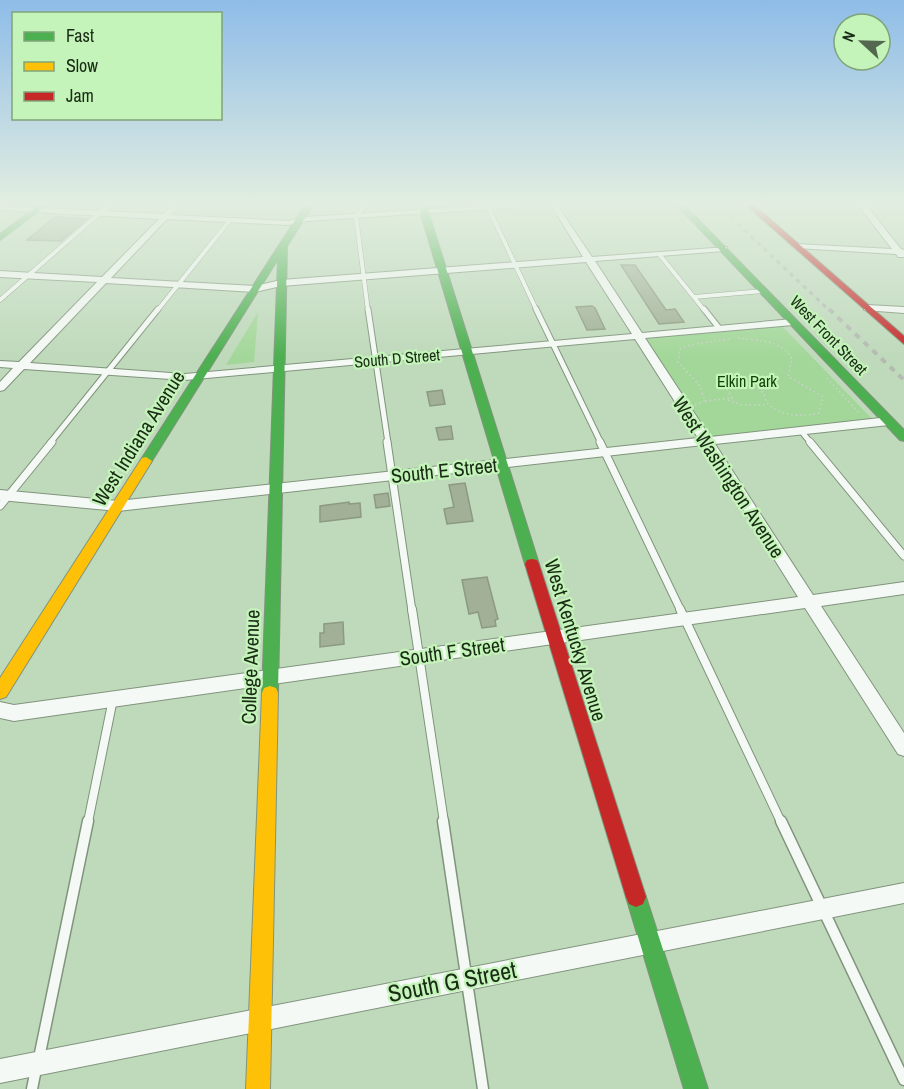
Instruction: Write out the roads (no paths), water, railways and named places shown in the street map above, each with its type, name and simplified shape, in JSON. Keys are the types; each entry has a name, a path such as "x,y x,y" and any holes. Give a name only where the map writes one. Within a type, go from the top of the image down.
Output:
{"street":[{"path":"0,388 127,256"},
{"name":"West Indiana Avenue","path":"0,692 277,256"},
{"name":"College Avenue","path":"258,1089 282,256"},
{"name":"West Kentucky Avenue","path":"438,256 554,637 696,1089"},
{"name":"West Washington Avenue","path":"586,256 904,748"},
{"path":"0,274 255,289 281,283 638,256"},
{"name":"West Front Street","path":"730,256 904,437"},
{"path":"807,256 904,341"},
{"path":"867,308 904,310"},
{"name":"South D Street","path":"0,363 185,377 793,322"},
{"name":"South E Street","path":"3,499 118,506 889,421"},
{"name":"South F Street","path":"0,710 14,713 904,588"},
{"name":"South G Street","path":"0,1071 904,893"}],"lane":[{"path":"0,300 51,256"},
{"path":"3,499 200,256"},
{"path":"361,256 417,656 483,1089"},
{"path":"510,256 904,1080"},
{"path":"660,256 720,328"},
{"path":"694,297 763,291"},
{"path":"801,431 904,556"},
{"path":"32,1089 113,699"}],"railway":[{"path":"772,256 830,311"},
{"path":"829,309 904,380"}],"park label":[{"name":"Elkin Park","path":"747,381"}]}
